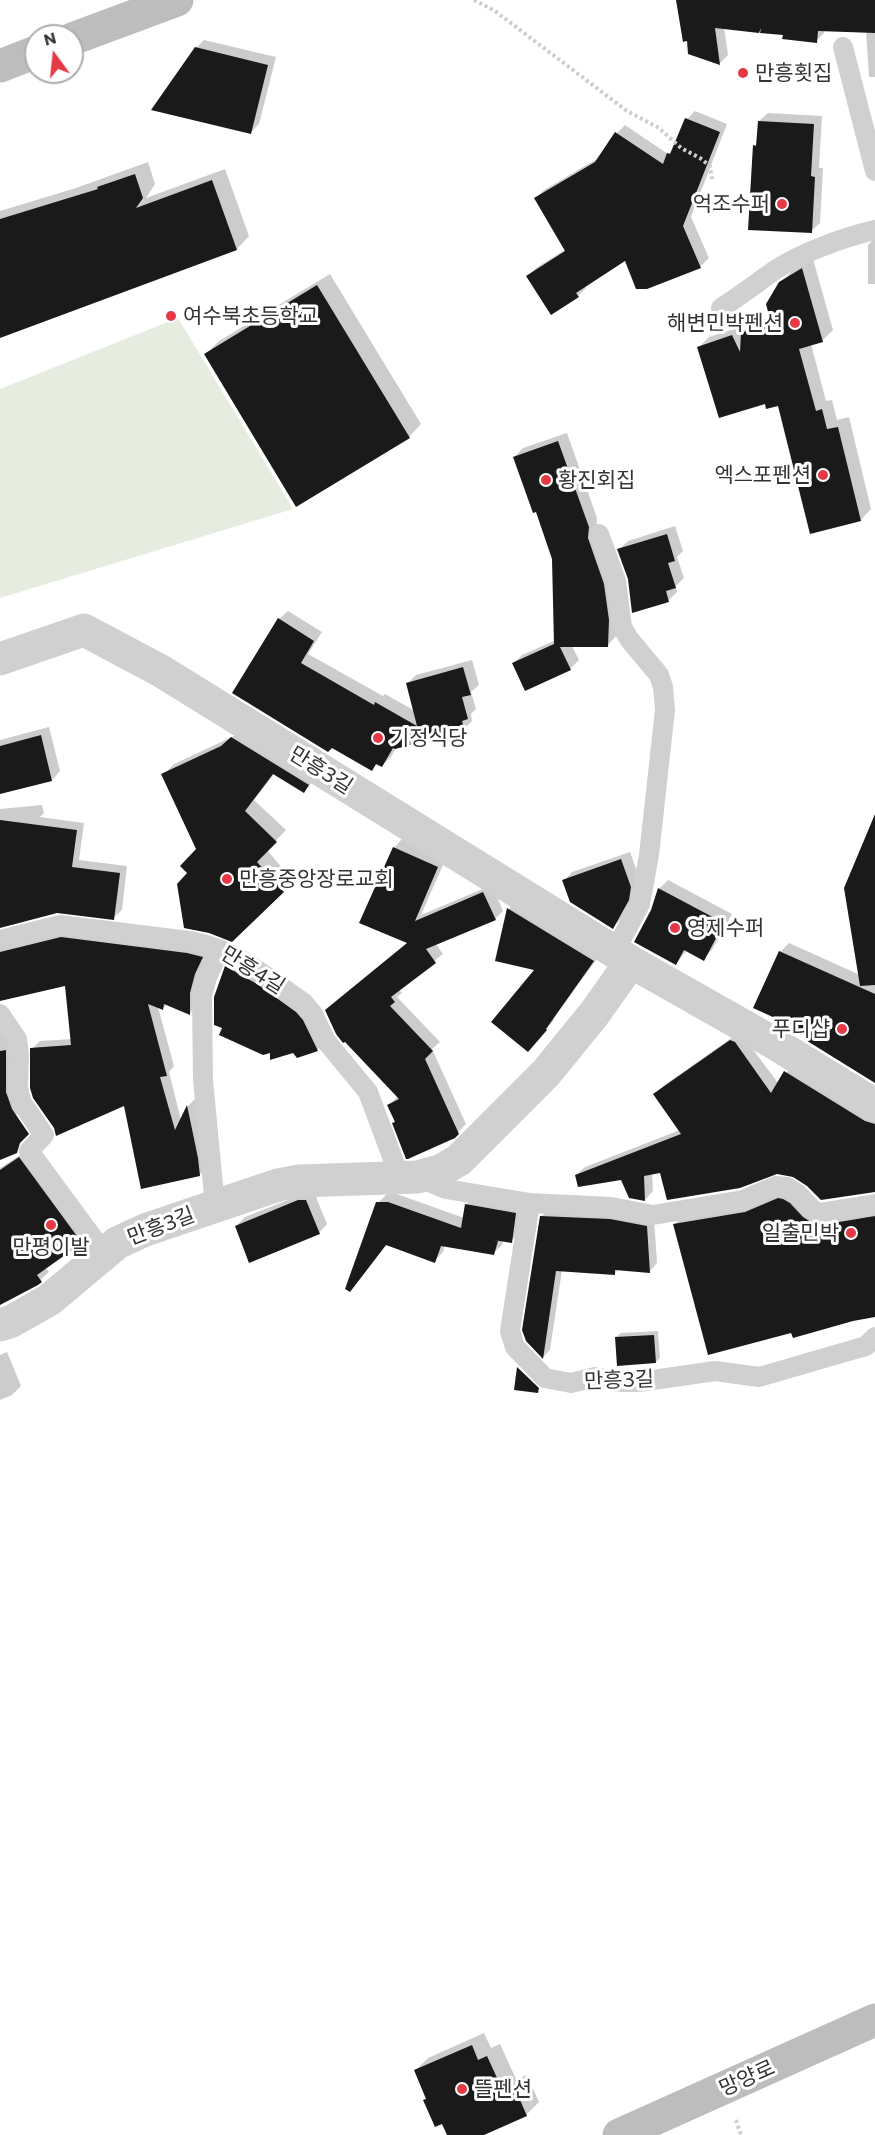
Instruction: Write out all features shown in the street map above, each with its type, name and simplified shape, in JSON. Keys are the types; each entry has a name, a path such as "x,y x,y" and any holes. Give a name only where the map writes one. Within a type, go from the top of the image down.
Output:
{"street":[{"path":"84,35 177,0"},
{"path":"0,66 24,57"},
{"name":"만흥3길","path":"0,658 84,630 161,671 623,957 774,1043 875,1105"},
{"name":"만흥3길","path":"0,1325 10,1322 49,1300 117,1243 145,1230 278,1185 300,1181 409,1178 440,1171 459,1160 546,1073 594,1014 623,957"},
{"name":"망양로","path":"619,2135 875,2020"}],"lane":[{"path":"843,47 875,171"},
{"path":"721,308 777,269 827,244 875,230"},
{"path":"599,534 616,581 622,627 659,675 663,687 665,710 649,855 640,904 623,957"},
{"name":"만흥4길","path":"0,940 60,925 210,944 220,949 304,1003 314,1014 326,1041 368,1092 409,1178"},
{"path":"215,1206 203,1080 202,996 207,977 220,949"},
{"path":"0,1014 17,1039 18,1089 22,1103 44,1135 29,1151 104,1253"},
{"name":"만흥3길","path":"409,1178 446,1189 530,1203 611,1207 653,1215 743,1200 776,1186 787,1187 819,1213 875,1204"},
{"name":"만흥3길","path":"530,1203 510,1331 515,1347 545,1378 571,1383 595,1377 621,1382 639,1382 715,1371 759,1377 866,1346 875,1337"}],"path":[{"path":"474,0 495,10 627,111 659,128 681,148 700,158 710,166 712,180"}],"shaded area":[{"path":"178,318 293,509 0,598 0,389"}],"building":[{"path":"676,0 875,0 875,33 818,31 817,43 782,39 783,35 760,33 761,28 759,33 715,28 720,65 688,54 687,41 683,42"},
{"path":"195,47 268,65 251,134 151,110"},
{"path":"685,118 720,132 683,226 701,268 647,289 636,289 625,261 576,293 579,297 551,315 526,276 565,251 534,198 595,162 615,132 663,164 667,153 670,154"},
{"path":"758,121 814,124 811,176 815,177 812,233 748,230 753,145 756,146"},
{"path":"135,174 143,198 136,208 212,180 237,250 0,338 0,219 98,189 97,187"},
{"path":"802,268 823,342 799,349 816,411 822,409 827,429 838,427 861,521 810,534 778,406 766,409 765,404 719,418 697,347 732,335 740,352 741,333 771,323 766,304 779,282"},
{"path":"317,285 410,438 296,507 204,354"},
{"path":"558,441 589,527 588,538 604,584 609,620 608,647 560,647 571,670 525,691 512,663 554,644 552,559 536,512 533,513 513,457"},
{"path":"667,534 675,561 668,563 676,588 666,591 669,602 632,613 628,579 617,549"},
{"path":"278,618 314,641 301,663 374,705 375,702 417,726 406,683 463,667 471,695 462,697 468,719 462,721 465,731 393,748 382,767 376,764 372,771 332,748 328,752 232,693"},
{"path":"41,735 52,781 0,794 0,746"},
{"path":"231,737 309,785 304,793 273,774 245,811 277,842 257,862 284,892 232,942 209,933 184,928 177,884 187,873 180,866 196,849 161,774 221,746"},
{"path":"875,814 875,985 860,986 844,888"},
{"path":"0,820 77,830 72,867 120,873 114,920 57,913 0,928"},
{"path":"393,847 438,867 415,921 483,892 496,920 426,949 436,963 391,997 395,1002 390,1006 433,1051 425,1059 459,1134 455,1138 408,1159 406,1159 392,1123 395,1122 387,1105 399,1099 345,1042 343,1043 336,1034 325,1010 407,943 359,923"},
{"path":"621,859 631,887 629,900 613,929 570,902 562,880"},
{"path":"658,888 724,923 704,961 684,950 676,965 634,942 651,910"},
{"path":"507,908 594,961 547,1030 528,1052 491,1022 534,970 495,961"},
{"path":"61,937 203,957 190,993 190,1015 164,1004 163,1010 148,1004 167,1076 160,1077 175,1130 187,1105 200,1176 141,1189 124,1106 56,1136 54,1128 33,1098 30,1088 30,1048 71,1045 65,986 0,1001 0,952"},
{"path":"779,951 875,994 875,1083 804,1039 808,1033 753,1008"},
{"path":"225,966 257,984 296,1012 303,1020 318,1051 297,1058 293,1053 270,1060 270,1053 263,1055 219,1035 222,1028 214,1025 214,997"},
{"path":"730,1040 735,1042 771,1093 784,1071 865,1121 875,1124 875,1192 821,1200 807,1186 793,1177 777,1174 740,1188 667,1200 660,1173 644,1176 645,1201 629,1198 621,1180 578,1187 575,1175 681,1134 653,1094"},
{"path":"6,1050 6,1092 12,1109 29,1134 20,1143 17,1153 0,1160 0,1051"},
{"path":"19,1157 82,1243 37,1275 42,1282 0,1305 0,1170"},
{"path":"778,1198 790,1203 803,1217 814,1224 821,1225 875,1216 875,1317 793,1338 791,1333 708,1355 673,1224 745,1212"},
{"path":"298,1200 306,1200 320,1234 249,1263 235,1226"},
{"path":"376,1202 388,1202 461,1228 465,1204 516,1213 512,1243 493,1240 498,1241 494,1255 441,1246 435,1263 386,1245 350,1292 345,1289"},
{"path":"540,1216 610,1219 647,1226 650,1273 615,1270 615,1275 556,1271 543,1359 526,1341 522,1330"},
{"path":"654,1335 656,1363 617,1366 615,1337"},
{"path":"517,1367 539,1388 538,1393 514,1390"},
{"name":"뜰펜션","path":"472,2045 478,2060 487,2056 503,2091 514,2086 527,2116 484,2135 447,2135 442,2124 435,2127 423,2100 426,2099 414,2070"}],"place":[{"name":"만흥횟집","path":"743,73"},
{"name":"억조수퍼","path":"782,204"},
{"name":"여수북초등학교","path":"171,316"},
{"name":"해변민박펜션","path":"795,323"},
{"name":"엑스포펜션","path":"823,475"},
{"name":"황진회집","path":"546,480"},
{"name":"기정식당","path":"378,738"},
{"name":"만흥중앙장로교회","path":"227,879"},
{"name":"영제수퍼","path":"675,928"},
{"name":"푸디샵","path":"842,1029"},
{"name":"만평이발","path":"51,1225"},
{"name":"일출민박","path":"851,1233"},
{"name":"뜰펜션","path":"462,2089"}]}
